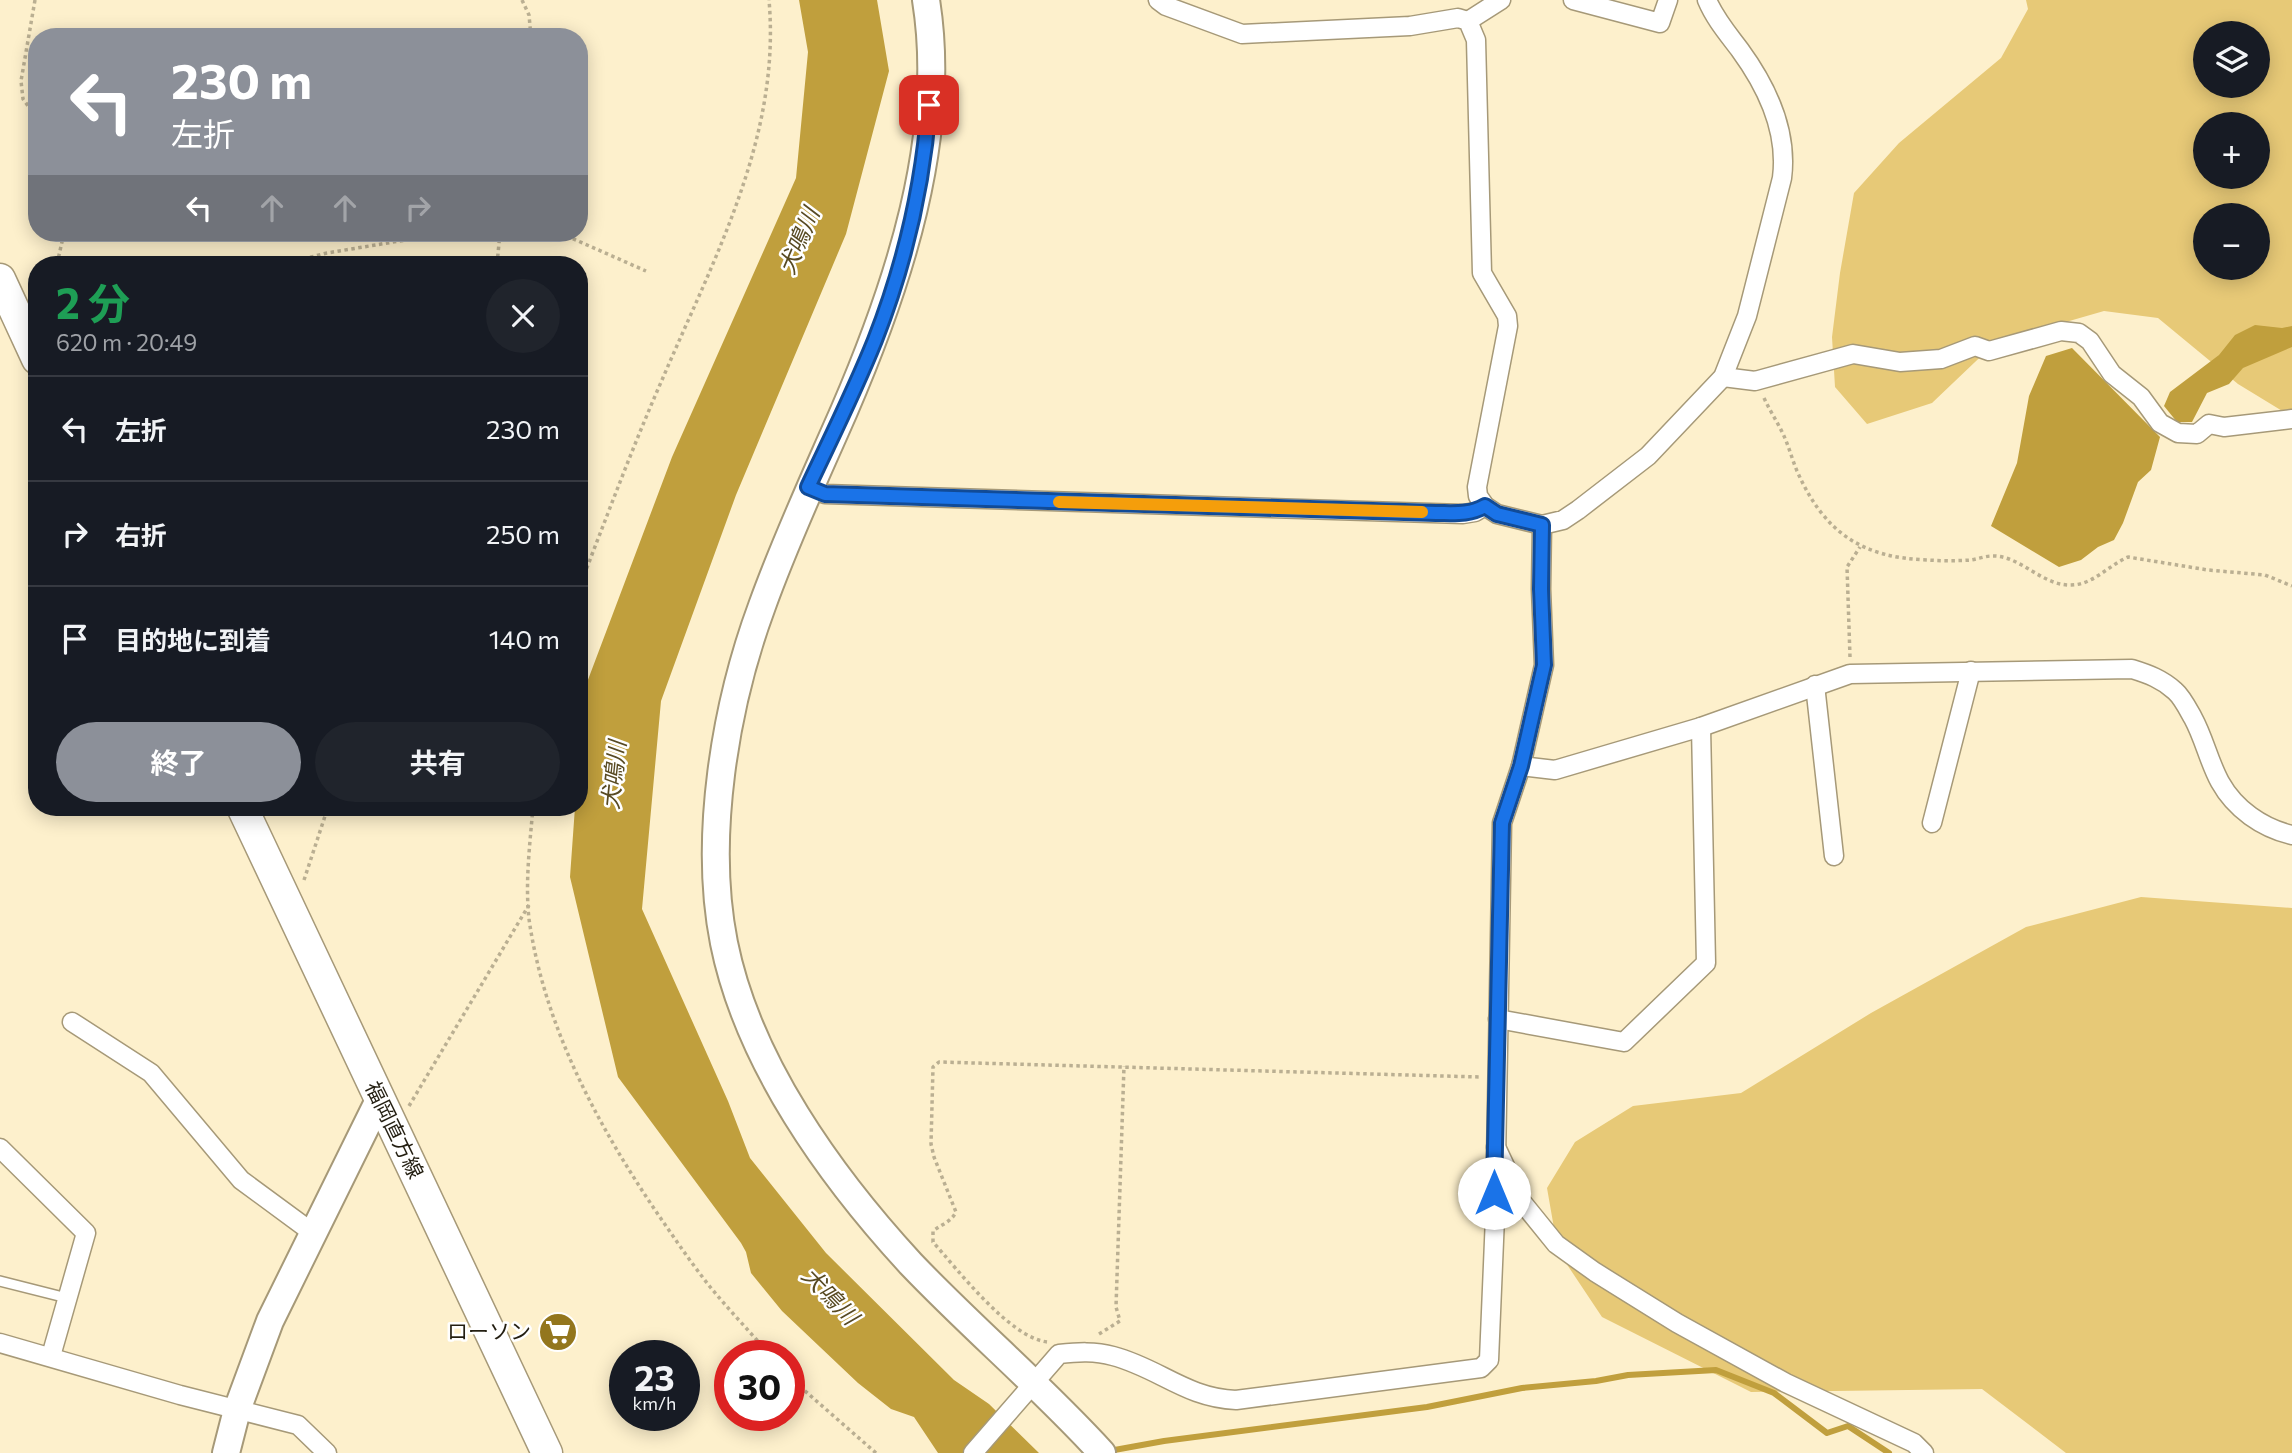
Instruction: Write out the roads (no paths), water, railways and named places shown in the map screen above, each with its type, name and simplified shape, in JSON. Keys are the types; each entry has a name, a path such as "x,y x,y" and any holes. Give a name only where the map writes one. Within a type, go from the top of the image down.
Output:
{"main road":[{"path":"0,279 28,340"},
{"name":"福岡直方線","path":"246,816 547,1453"}],"street":[{"path":"926,0 931,55 927,124 918,189 904,249 875,339 808,487 760,609 738,684 719,808 717,859 724,944 759,1048 820,1150 909,1262 1102,1453"},
{"path":"1158,0 1166,6 1242,34 1410,26 1458,18 1468,21 1501,0"},
{"path":"1573,0 1660,23 1668,0"},
{"path":"1468,21 1476,40 1482,273 1507,316 1508,326 1477,487 1478,496 1485,506 1497,514 1542,525 1563,520 1648,456 1723,377 1747,316 1785,158 1776,112 1743,54 1712,13 1707,0"},
{"path":"1723,377 1755,381 1853,354 1900,362 1941,359 1975,346 1989,351 2061,331 2079,333 2090,341 2112,374 2141,397 2160,423 2178,433 2197,434 2209,424 2224,428 2292,419"},
{"path":"808,487 825,494 1463,514 1475,512 1485,506"},
{"path":"973,1453 1059,1354 1089,1351 1114,1356 1139,1365 1200,1395 1236,1400 1481,1368 1489,1360 1502,823 1521,766 1544,665 1542,525"},
{"path":"1521,766 1555,770 1701,727 1850,674 2132,669 2156,676 2177,692 2202,736 2220,783 2235,801 2254,820 2276,831 2292,835"},
{"path":"1932,824 1970,671"},
{"path":"1815,685 1834,856"},
{"path":"1498,1019 1624,1042 1706,963 1701,727"},
{"path":"72,1022 151,1073 242,1180 313,1233"},
{"path":"226,1453 237,1410 270,1321 313,1233 385,1112"},
{"path":"1494,1144 1522,1202 1556,1244 1594,1272 1689,1330 1786,1383 1914,1443 1924,1453"},
{"path":"0,1148 86,1233 51,1356"},
{"path":"0,1343 298,1425 327,1453"}],"lane":[{"path":"0,1281 67,1298"}],"water":[{"name":"犬鳴川","path":"799,0 877,0 889,71 846,234 736,495 661,701 642,909 728,1101 750,1158 826,1253 954,1380 989,1404 1039,1453 938,1453 914,1417 891,1409 858,1383 782,1311 751,1273 741,1243 618,1077 570,877 574,816 588,816 588,680 672,457 796,178 808,52"},
{"path":"2255,325 2282,328 2292,326 2292,347 2243,368 2229,384 2207,393 2192,422 2177,422 2164,406 2170,392 2219,355 2235,335"},
{"path":"2072,348 2160,437 2151,470 2138,482 2114,540 2098,547 2081,560 2059,567 1991,526 2017,463 2029,396 2046,356"}],"waterway":[{"path":"1109,1451 1164,1441 1427,1407 1522,1388 1628,1375 1716,1370 1774,1393 1827,1433 1848,1426 1889,1453"}],"place":[{"name":"ローソン","path":"558,1332"}]}
